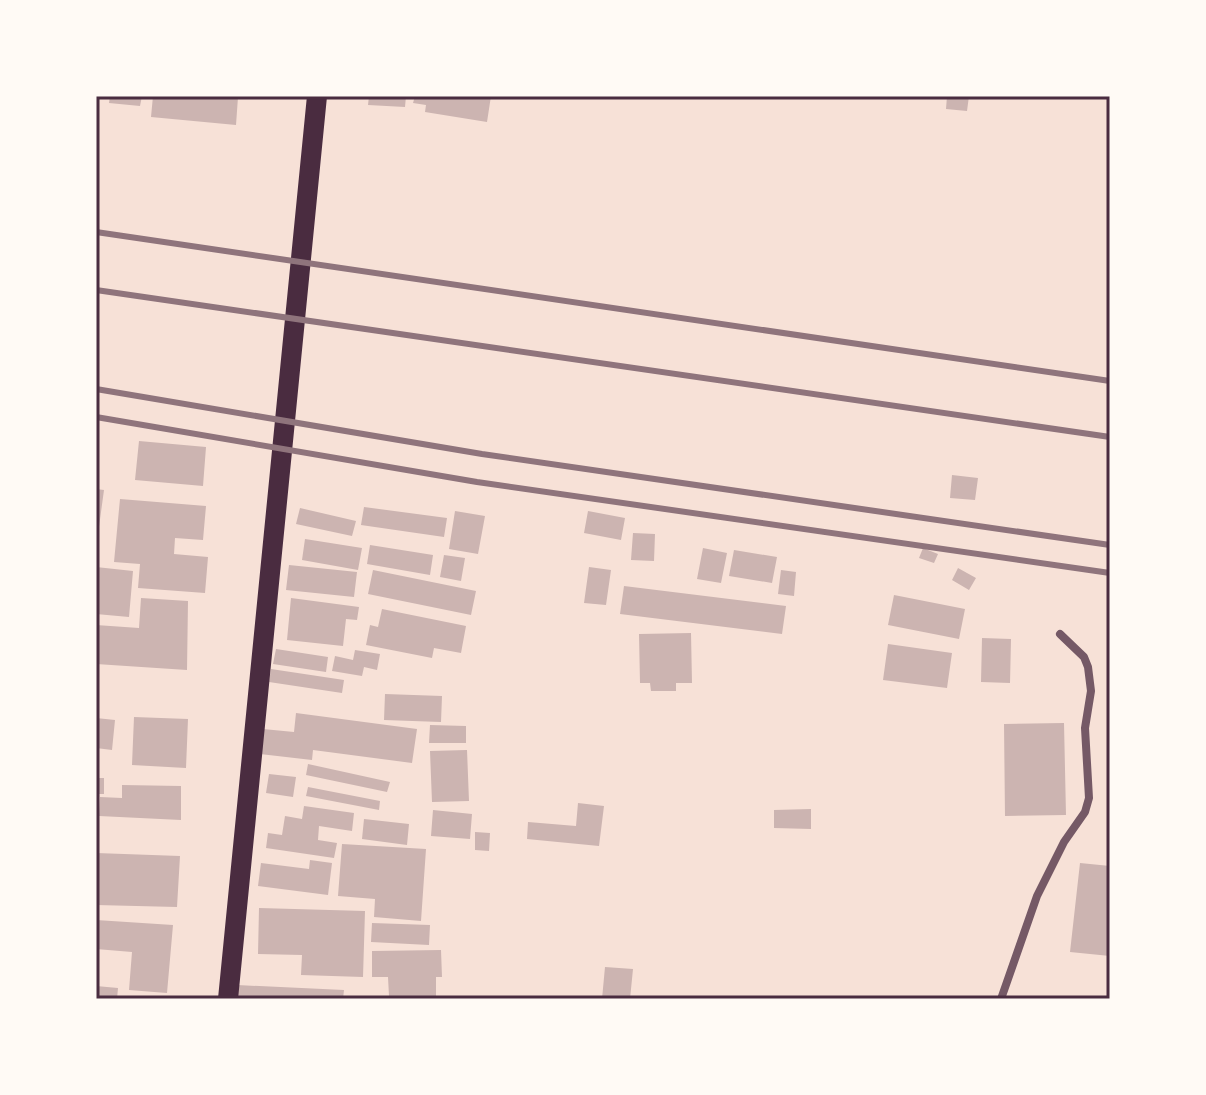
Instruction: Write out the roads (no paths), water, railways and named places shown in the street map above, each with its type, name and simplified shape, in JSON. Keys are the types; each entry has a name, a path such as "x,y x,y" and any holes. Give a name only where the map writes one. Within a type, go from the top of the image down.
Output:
{"main road":[{"path":"228,999 317,96"}],"street":[{"path":"1001,999 1037,896 1089,798 1085,728 1091,691 1088,667 1084,657 1060,634"}],"railway":[{"path":"96,232 1110,381"},
{"path":"96,290 1110,437"},
{"path":"96,389 482,454 1110,545"},
{"path":"96,417 477,482 1110,573"}]}
